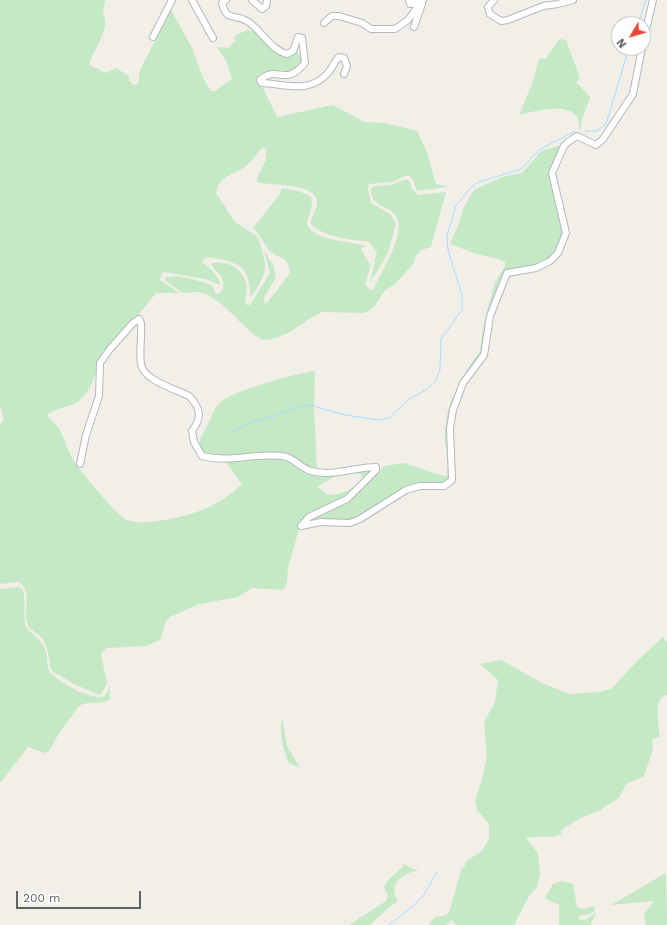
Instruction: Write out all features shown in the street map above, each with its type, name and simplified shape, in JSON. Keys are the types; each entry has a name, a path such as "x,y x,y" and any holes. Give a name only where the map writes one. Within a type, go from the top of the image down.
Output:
{"street":[{"path":"153,38 172,0"},
{"path":"192,0 212,38"},
{"path":"226,0 222,3 224,11 230,17 246,20 280,52 287,54 293,50 298,37 302,38 305,63 298,72 287,77 273,73 265,75 260,80 262,83 295,88 307,86 319,81 328,73 334,61 339,57 344,58 347,66 344,74"},
{"path":"252,0 262,9 266,6 267,0"},
{"path":"409,0 410,4 414,4 416,0"},
{"path":"324,23 332,16 339,16 362,23 371,29 396,29 408,20 423,0 414,27"},
{"path":"494,0 488,8 490,14 501,21 508,20 543,6 573,0"},
{"path":"649,16 653,0"},
{"path":"80,464 86,435 99,396 100,363 133,323 139,319 141,324 140,357 143,370 151,378 183,393 193,400 197,406 199,416 198,423 192,431 194,442 202,456 224,459 247,456 283,456 294,460 306,469 325,474 376,467 376,470 347,499 324,508 309,517 301,526 321,522 350,523 360,520 406,490 420,486 444,486 452,480 450,428 453,410 463,383 484,355 490,316 507,273 536,268 550,261 558,253 566,233 552,173 568,142 577,136 596,145 603,139 633,94 640,56"}],"green space":[{"path":"0,0 105,0 103,14 105,26 89,65 106,73 116,68 129,76 129,81 134,85 138,84 140,70 171,10 192,48 203,78 211,91 215,91 232,79 226,61 217,47 229,48 233,42 236,41 234,36 247,30 256,32 282,55 298,52 300,55 302,41 303,63 297,70 259,78 258,82 262,86 277,117 333,105 364,122 385,123 417,131 427,152 436,184 449,187 417,191 413,180 408,175 391,182 369,184 368,190 371,203 390,214 396,224 388,253 370,283 377,252 368,241 329,235 311,224 317,204 316,197 311,192 303,188 293,186 257,182 257,178 266,160 266,149 262,148 245,167 223,180 217,188 216,193 235,222 258,237 265,262 265,268 262,280 252,296 250,295 250,287 246,274 239,266 227,261 211,258 203,259 203,263 216,275 220,285 206,279 164,272 161,275 160,280 179,293 156,293 98,365 93,381 83,397 74,404 57,409 48,414 47,416 52,420 62,434 73,460 106,501 127,520 148,522 170,519 199,511 218,503 242,484 225,461 249,458 285,458 309,472 337,475 317,487 328,495 347,491 363,481 347,497 301,522 288,568 287,582 283,590 252,588 238,597 199,604 170,617 166,621 160,640 146,646 106,648 101,654 107,683 102,693 99,695 74,684 52,671 45,642 30,628 27,623 26,591 19,582 0,584 0,425 4,420 0,405"},
{"path":"559,39 566,40 580,78 576,82 590,97 581,122 581,130 579,129 578,119 573,113 566,110 547,109 519,115 534,79 538,62 541,58 545,60"},
{"path":"564,144 550,176 563,232 557,251 549,260 536,266 518,267 506,271 482,351 457,391 468,368 480,351 483,327 492,293 495,283 505,266 505,262 499,259 477,254 450,244 461,218 463,209 474,190 502,177 522,173 541,151"},
{"path":"407,179 410,181 412,189 418,195 446,192 431,247 421,250 416,256 413,264 394,285 385,290 374,307 365,313 322,312 288,333 270,340 261,339 246,328 225,307 209,296 199,292 181,292 166,281 165,278 176,276 188,278 212,285 216,294 218,294 223,288 223,280 211,263 228,264 235,267 244,278 247,294 245,303 250,305 270,273 264,251 273,265 276,277 264,298 265,304 274,295 290,273 289,266 287,262 276,256 266,246 253,228 279,195 282,188 299,191 311,197 312,205 307,223 310,229 323,237 365,246 361,249 371,266 365,284 370,290 374,289 396,242 399,223 394,213 374,200 370,189 375,186 391,185"},
{"path":"315,371 314,407 317,469 308,468 283,452 224,457 203,454 200,445 201,438 215,409 222,401 230,396 267,383 294,375"},
{"path":"453,395 450,479 444,483 420,483 352,520 306,524 315,517 351,499 384,466 404,463 443,476 447,475 448,462 445,428"},
{"path":"372,469 372,472 363,481 363,477 358,473 340,475"},
{"path":"18,587 22,589 24,593 25,626 45,648 50,673 68,686 82,693 96,697 103,697 107,693 110,686 110,699 102,702 86,703 79,706 58,735 49,751 44,753 28,747 0,783 0,589"},
{"path":"663,637 667,643 667,695 663,697 658,705 660,736 652,740 653,749 644,776 626,784 619,798 600,810 580,818 560,831 562,834 526,838 538,853 540,873 537,887 529,896 514,925 456,925 452,920 445,925 429,925 433,919 449,913 461,870 465,866 465,862 482,851 489,839 489,824 477,810 475,800 482,779 487,756 484,722 495,702 498,680 480,664 501,660 544,684 570,694 599,692 611,689 638,660"},
{"path":"282,718 287,746 300,768 289,763 283,747 281,736"},
{"path":"404,864 413,869 419,870 402,876 398,880 394,889 398,901 370,925 349,925 386,901 388,896 384,887 388,880"},
{"path":"664,874 666,876 667,925 646,925 644,914 654,901 611,905"},
{"path":"562,881 573,884 577,907 583,909 594,906 595,911 587,915 580,915 578,918 580,920 585,920 597,912 591,925 559,925 559,905 545,898 553,884"}],"waterway":[{"path":"641,16 646,0"},
{"path":"585,131 597,131 606,124 627,56"},
{"path":"230,432 255,421 278,415 297,407 310,405 345,415 379,420 389,418 409,399 426,390 435,382 440,370 441,339 462,310 462,295 448,250 447,236 456,206 471,187 479,182 521,169 539,150 575,131"},
{"path":"389,925 412,907 424,895 437,872"}]}
